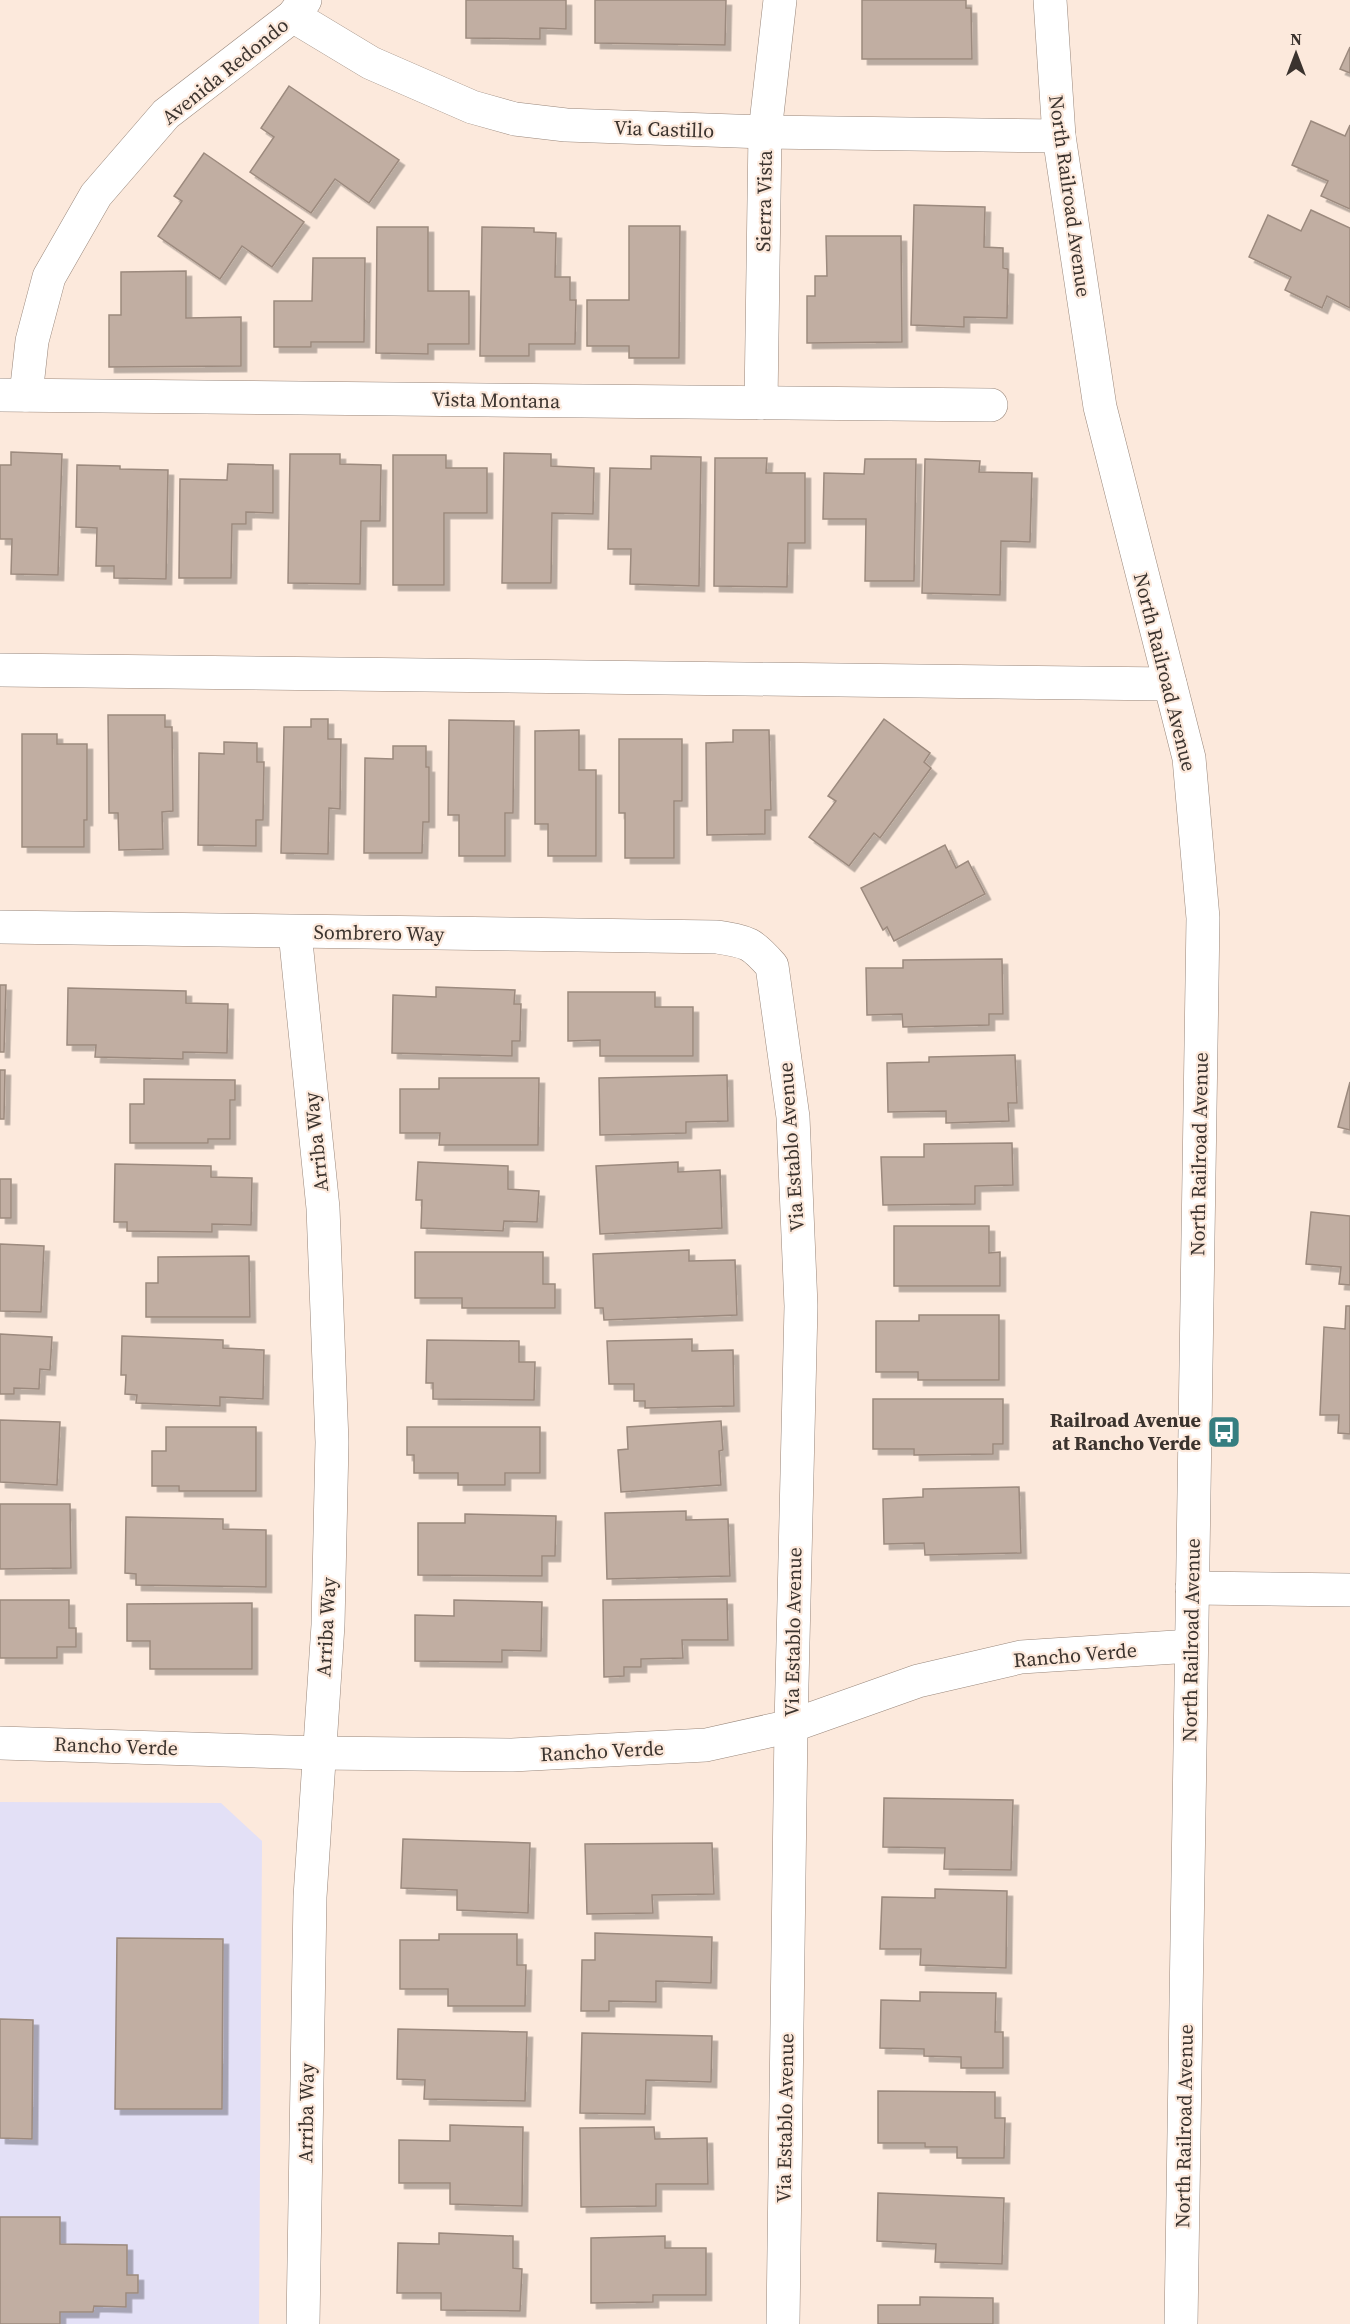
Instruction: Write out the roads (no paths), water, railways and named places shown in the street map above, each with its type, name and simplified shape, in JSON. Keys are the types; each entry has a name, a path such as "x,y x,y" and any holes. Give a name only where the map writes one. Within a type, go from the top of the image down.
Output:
{"street":[{"name":"Sierra Vista","path":"761,403 765,132 780,0"},
{"name":"North Railroad Avenue","path":"1050,0 1059,136 1100,407 1189,758 1203,918 1181,2324"},
{"name":"Via Castillo","path":"299,8 371,63 472,107 515,119 566,125 765,132 1059,136"},
{"name":"Avenida Redondo","path":"13,395 32,341 49,277 96,195 166,114 299,8"},
{"name":"Vista Montana","path":"13,395 991,405"},
{"path":"0,670 1170,684"},
{"name":"Sombrero Way","path":"0,927 717,937 745,942 757,948"},
{"name":"Arriba Way","path":"295,932 323,1208 332,1442 328,1625 310,1897 303,2324"},
{"name":"Via Establo Avenue","path":"757,948 772,966 793,1117 801,1306 791,1726 783,2324"},
{"path":"1192,1588 1350,1590"},
{"name":"Rancho Verde","path":"0,1743 318,1753 512,1755 706,1745 791,1726 918,1681 1021,1657 1191,1646"}],"place":[{"name":"Railroad Avenue at Rancho Verde","path":"1224,1432"}]}
